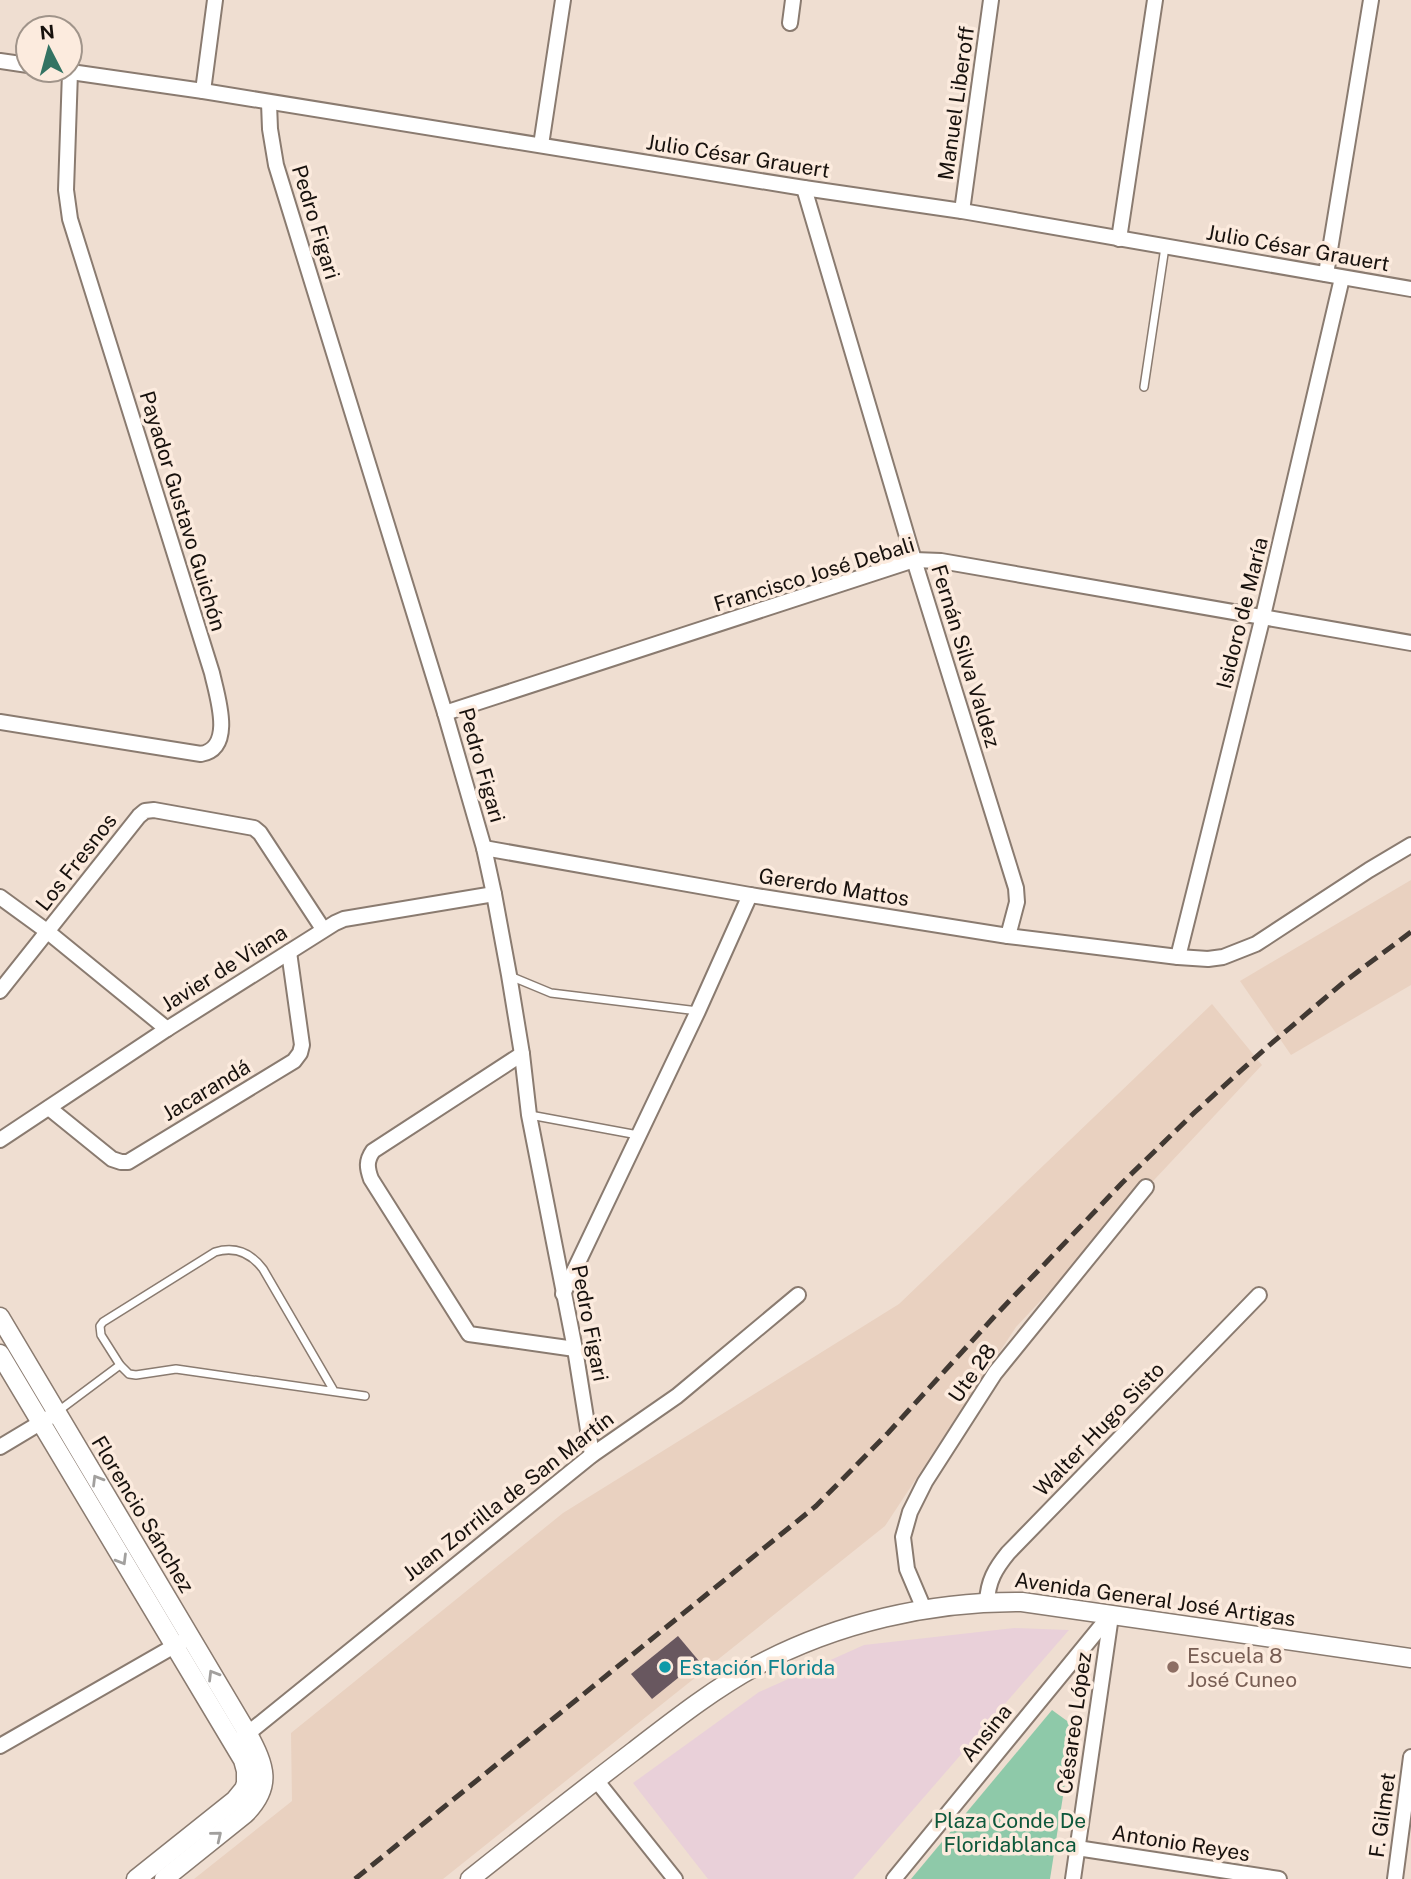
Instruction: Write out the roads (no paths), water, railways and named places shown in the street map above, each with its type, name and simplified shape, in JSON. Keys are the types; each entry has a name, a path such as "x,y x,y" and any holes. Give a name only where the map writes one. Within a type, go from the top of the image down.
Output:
{"street":[{"path":"204,91 215,0"},
{"path":"541,145 563,0"},
{"path":"790,23 793,0"},
{"name":"Manuel Liberoff","path":"962,211 991,0"},
{"path":"1119,239 1155,0"},
{"path":"1326,274 1371,0"},
{"name":"Julio César Grauert","path":"84,74 962,211 1411,289"},
{"name":"Payador Gustavo Guichón","path":"0,722 201,754 216,746 221,727 212,673 70,219 66,190 64,84"},
{"name":"Pedro Figari","path":"269,103 276,165 484,848 509,975 529,1115 575,1349 592,1454"},
{"name":"Fernán Silva Valdez","path":"804,188 914,560 1016,888 1017,902 1008,936"},
{"name":"Isidoro de María","path":"1178,957 1263,616 1342,278"},
{"name":"Francisco José Debali","path":"445,713 914,560 941,561 1411,643"},
{"name":"Los Fresnos","path":"0,991 145,811 154,810 254,828 260,833 323,929"},
{"path":"1178,957 1223,957 1256,944 1411,845"},
{"name":"Gererdo Mattos","path":"484,848 750,895 1008,936 1178,957"},
{"name":"Javier de Viana","path":"0,1140 323,929 344,919 494,894"},
{"path":"564,1294 750,895"},
{"path":"0,897 48,932 167,1029"},
{"name":"Jacarandá","path":"49,1108 112,1159 128,1162 294,1061 302,1045 289,952"},
{"path":"522,1054 373,1151 367,1170 469,1334 575,1349"},
{"name":"Ute 28","path":"924,1609 907,1569 903,1537 910,1512 925,1482 995,1374 1146,1186"},
{"name":"Walter Hugo Sisto","path":"987,1602 991,1578 1008,1553 1259,1294"},
{"name":"Juan Zorrilla de San Martín","path":"241,1739 592,1454 677,1396 798,1295"},
{"name":"Florencio Sánchez","path":"0,1317 190,1637 241,1739"},
{"name":"Florencio Sánchez","path":"0,1354 173,1646 241,1739"},
{"path":"0,1447 57,1412"},
{"name":"Avenida General José Artigas","path":"470,1879 708,1696 758,1665 792,1649 875,1620 924,1609 987,1602 1022,1602 1411,1657"},
{"name":"Césareo López","path":"1073,1879 1111,1614"},
{"name":"Ansina","path":"894,1879 1111,1614"},
{"path":"0,1746 190,1637"},
{"path":"136,1879 235,1800 244,1789 246,1771 241,1739"},
{"path":"154,1863 165,1878 245,1814 260,1796 263,1768 258,1752 241,1739"},
{"name":"F. Gilmet","path":"1395,1879 1411,1757"},
{"path":"596,1780 675,1879"},
{"name":"Antonio Reyes","path":"1077,1848 1279,1879"}],"lane":[{"path":"1144,387 1165,247"},
{"path":"509,975 551,993 698,1011"},
{"path":"529,1115 639,1135"},
{"path":"334,1391 263,1269 253,1258 234,1250 215,1252 100,1326 101,1335 129,1374 176,1369 365,1396"},
{"path":"57,1412 120,1365"}],"railway":[{"path":"355,1879 816,1506 1122,1183 1195,1112 1344,982 1411,932"}],"place":[{"name":"Estación Florida","path":"665,1667"},
{"name":"Escuela 8 José Cuneo","path":"1173,1667"}],"park label":[{"name":"Plaza Conde De Floridablanca","path":"1010,1832"}]}
